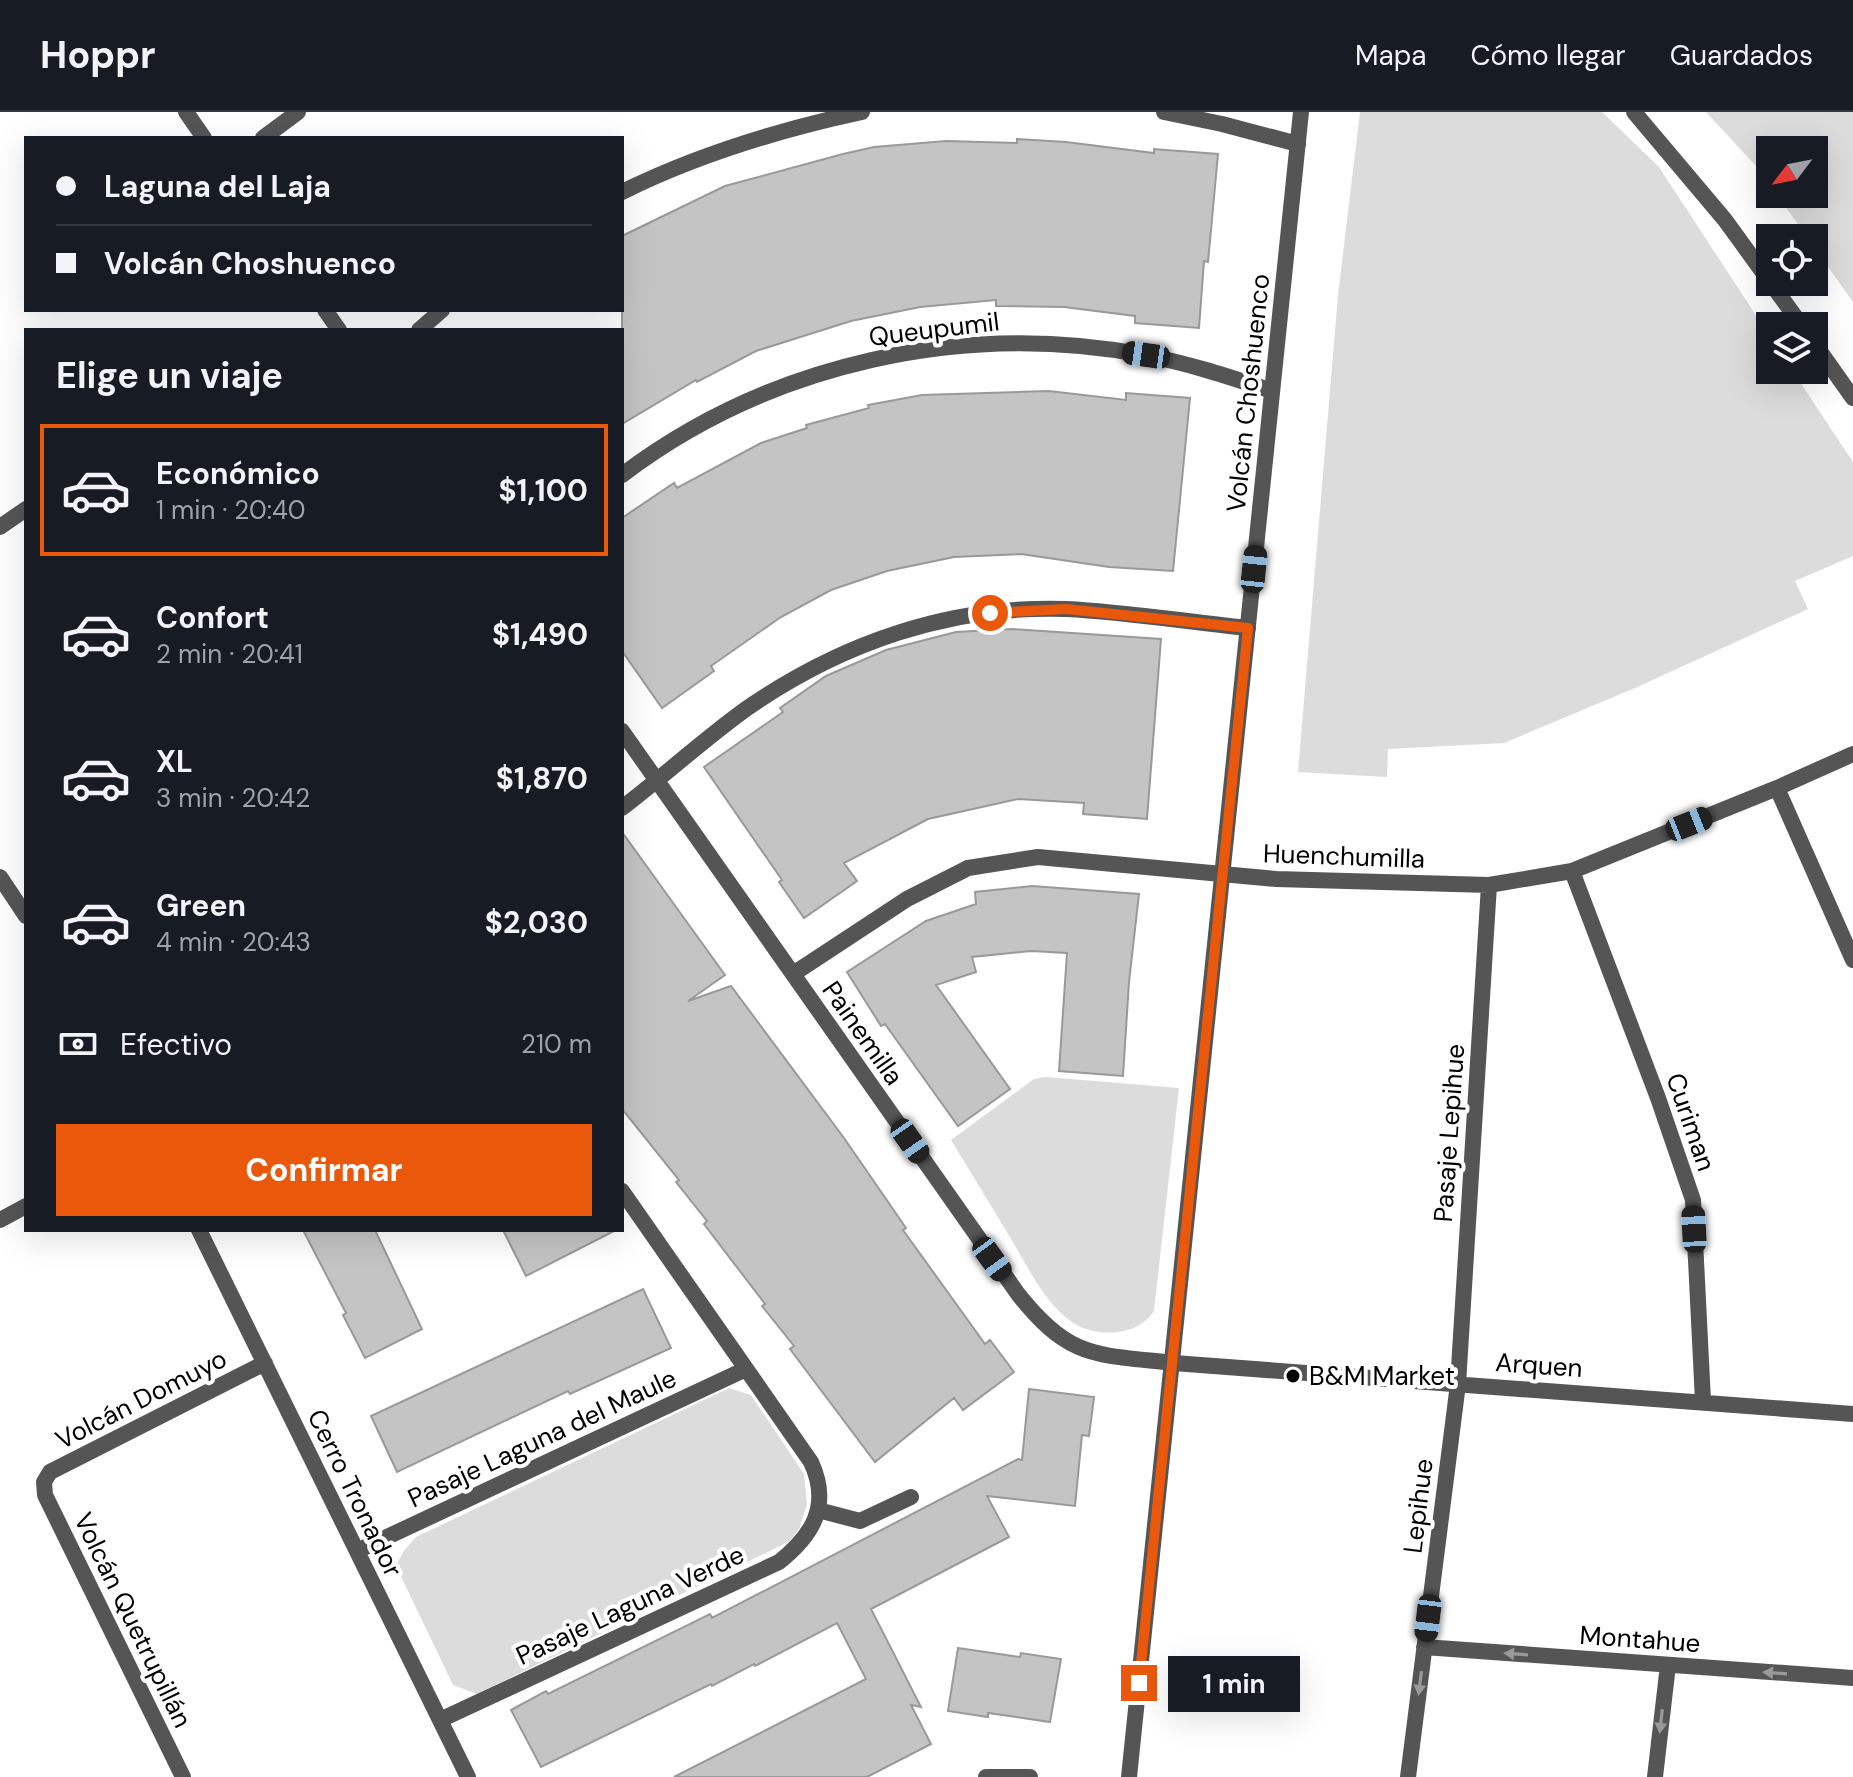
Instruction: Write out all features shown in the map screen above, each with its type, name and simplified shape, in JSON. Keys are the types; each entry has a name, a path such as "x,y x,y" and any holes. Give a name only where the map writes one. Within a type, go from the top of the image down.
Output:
{"street":[{"path":"186,112 203,136"},
{"path":"266,136 298,112"},
{"path":"624,191 662,172 728,147 796,126 862,112"},
{"path":"1164,112 1298,144"},
{"name":"Volcán Choshuenco","path":"1129,1777 1301,112"},
{"path":"1634,112 1725,220 1756,263"},
{"path":"421,328 440,312"},
{"name":"Queupumil","path":"624,474 688,431 737,405 817,374 904,352 979,344 1085,346 1190,365 1272,391"},
{"path":"1828,363 1853,398"},
{"path":"0,527 24,510"},
{"path":"624,806 746,710 800,676 874,639 932,622 1013,610 1066,609 1248,628"},
{"name":"Painemilla","path":"624,734 1036,1318 1068,1344 1084,1351 1174,1363"},
{"name":"Huenchumilla","path":"793,974 907,899 968,868 1038,857 1276,879 1489,885 1572,871 1853,754"},
{"path":"1777,788 1853,960"},
{"name":"Curiman","path":"1572,871 1693,1200 1703,1401"},
{"name":"Pasaje Lepihue","path":"1458,1384 1489,885"},
{"path":"3,888 24,914"},
{"path":"624,1194 811,1462 818,1476 818,1510 860,1521 911,1497"},
{"path":"0,1220 24,1207"},
{"name":"Cerro Tronador","path":"200,1232 468,1777"},
{"name":"Volcán Domuyo","path":"44,1482 50,1472 265,1363"},
{"name":"Arquen","path":"1174,1363 1853,1414"},
{"name":"Pasaje Laguna del Maule","path":"357,1551 746,1369"},
{"name":"Lepihue","path":"1408,1777 1458,1384"},
{"name":"Volcán Quetrupillán","path":"44,1482 45,1495 183,1777"},
{"name":"Pasaje Laguna Verde","path":"440,1720 779,1562 805,1538 818,1510"},
{"name":"Montahue","path":"1424,1647 1853,1678"},
{"path":"1655,1777 1668,1665"},
{"path":"986,1777 1030,1777"}],"shaded area":[{"path":"1360,112 1602,112 1659,167 1756,316 1756,384 1801,384 1853,462 1853,556 1795,581 1808,609 1635,688 1504,743 1388,749 1387,777 1298,772 1338,295"},
{"path":"1706,112 1853,112 1853,302 1828,267 1828,224 1798,224 1786,208 1828,208 1828,136 1756,136 1756,166"},
{"path":"1046,1077 1179,1088 1154,1311 1143,1323 1130,1329 1113,1333 1088,1330 1072,1322 1054,1306 951,1140 1034,1079"},
{"path":"729,1388 751,1395 804,1474 807,1504 800,1527 790,1541 477,1694 453,1685 396,1566 416,1537"}],"building":[{"path":"1017,139 1154,153 1154,149 1218,154 1199,328 1135,323 1135,316 1064,307 996,306 996,300 920,307 851,321 756,351 696,380 624,423 624,235 725,186 843,154 874,147 946,141 1017,143"},
{"path":"1049,391 1126,400 1126,393 1190,398 1173,571 1109,567 1021,554 954,557 887,571 831,590 781,617 711,666 714,671 662,708 624,654 624,517 674,483 677,488 761,443 807,428 806,425 869,408 868,405 922,395"},
{"path":"1012,629 1161,639 1147,819 1083,814 1084,803 1018,799 928,819 844,863 857,881 804,918 779,882 782,880 704,767 783,712 780,708 826,676 886,650 956,632"},
{"path":"624,835 725,975 688,1001 731,986 844,1138 906,1228 903,1230 985,1344 990,1340 1014,1372 963,1410 954,1398 875,1462 790,1349 794,1346 704,1224 707,1221 676,1182 679,1180 624,1111"},
{"path":"1032,886 1139,894 1123,1076 1059,1071 1067,953 1031,951 972,957 976,972 936,985 1010,1089 958,1126 885,1024 881,1026 847,972 926,921 976,904 975,892"},
{"path":"304,1232 376,1232 422,1329 365,1358 343,1315 346,1313"},
{"path":"504,1232 612,1232 526,1276"},
{"path":"643,1289 671,1348 570,1394 568,1391 397,1472 371,1416"},
{"path":"1029,1389 1094,1397 1089,1436 1082,1435 1075,1506 987,1496 1009,1537 871,1609 921,1707 911,1705 931,1744 867,1777 674,1777 866,1679 837,1623 755,1666 711,1684 541,1767 511,1710 710,1614 712,1618 1018,1459 1022,1460"},
{"path":"958,1648 1061,1659 1050,1722 948,1711"}],"place":[{"name":"B&M Market","path":"1293,1376"}],"route":[{"path":"990,613 1066,609 1248,628 1139,1683"}]}
